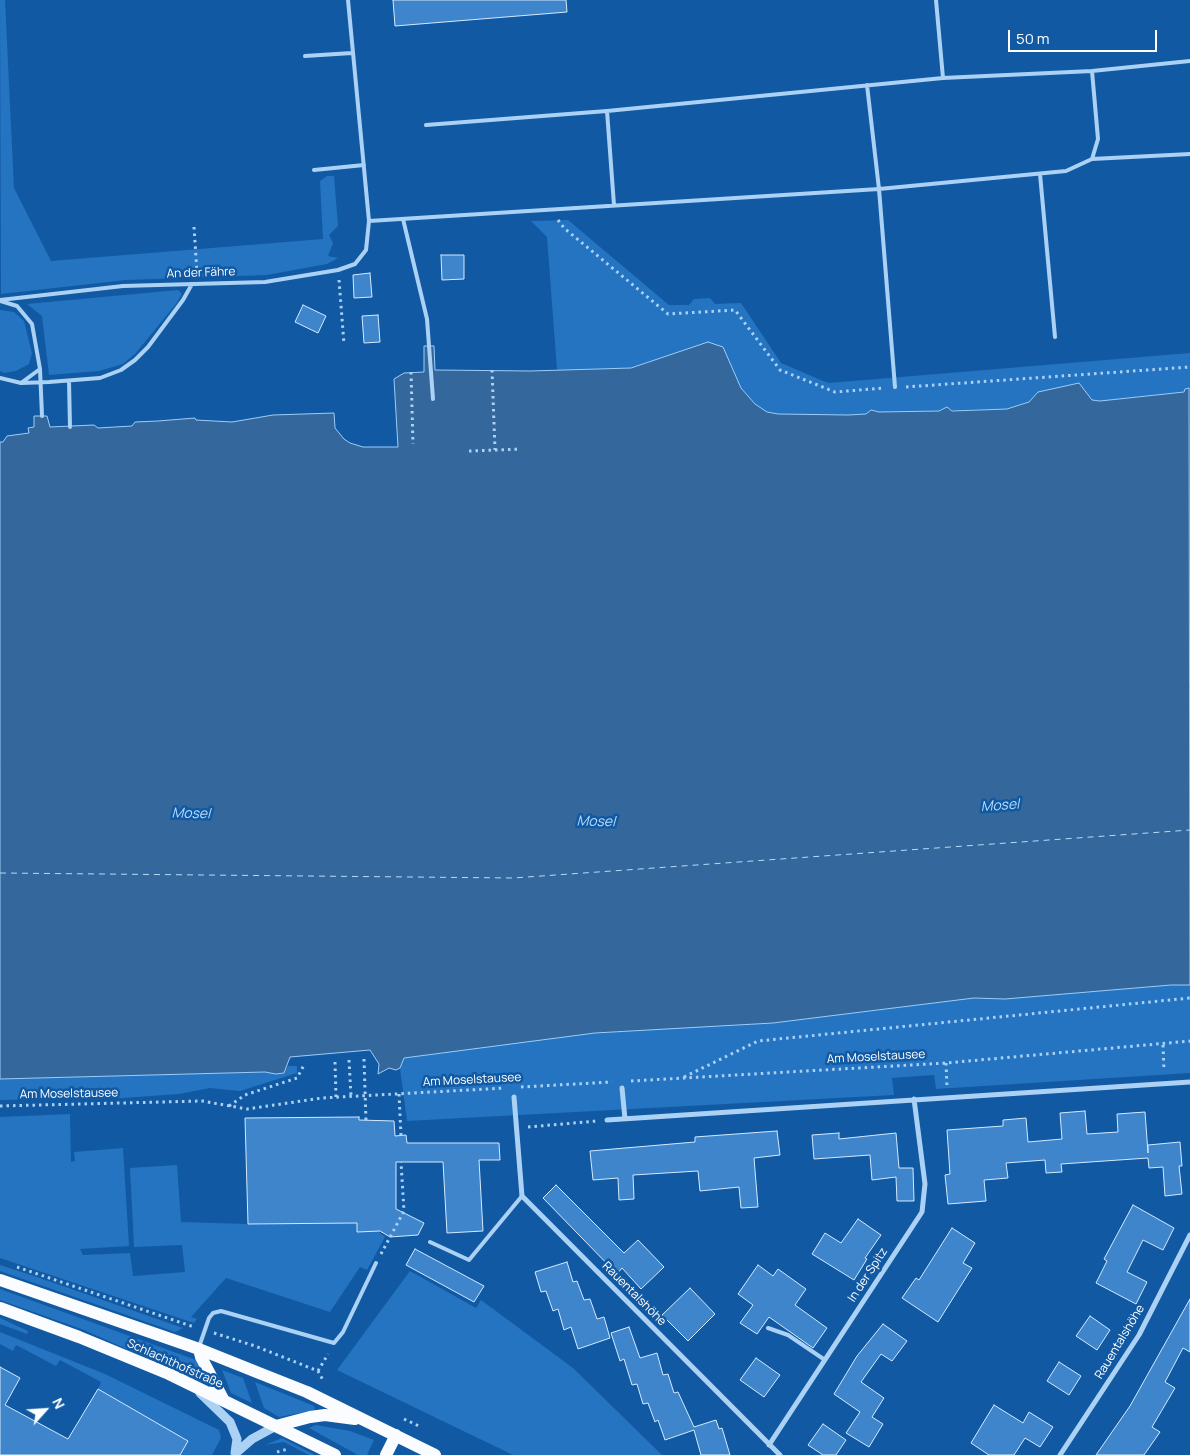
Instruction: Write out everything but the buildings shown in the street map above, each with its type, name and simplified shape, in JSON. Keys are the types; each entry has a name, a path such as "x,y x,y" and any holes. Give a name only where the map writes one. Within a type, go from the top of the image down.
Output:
{"main road":[{"name":"Schlachthofstraße","path":"0,1280 199,1349 307,1392 435,1455"},
{"name":"Schlachthofstraße","path":"0,1308 79,1337 193,1385 334,1455"},
{"path":"199,1349 201,1357 223,1400"},
{"path":"276,1426 310,1416 365,1420"},
{"path":"386,1455 396,1435"}],"street":[{"path":"607,1120 1190,1082"},
{"path":"622,1088 625,1119"},
{"name":"Am Moselstausee","path":"514,1097 515,1128"},
{"name":"In der Spitz","path":"769,1445 922,1212 925,1184 914,1100"},
{"path":"515,1128 522,1196"},
{"name":"Rauentalshöhe","path":"522,1196 780,1455"},
{"name":"Rauentalshöhe","path":"1060,1455 1138,1334 1190,1235"},
{"path":"193,1385 230,1422 237,1439 234,1454"},
{"path":"234,1454 252,1439 276,1426"}],"lane":[{"name":"An der Fähre","path":"0,301 123,286 265,282 338,270 354,264 366,250 369,221 348,0"},
{"path":"936,0 943,78"},
{"path":"305,56 352,53"},
{"path":"426,125 607,110 867,84 943,78 1092,71 1190,61"},
{"path":"1092,71 1098,139 1092,159"},
{"path":"867,84 879,189 896,387"},
{"path":"607,110 614,205"},
{"path":"369,221 879,189 1066,171 1092,159 1190,154"},
{"path":"314,170 364,165"},
{"path":"1040,174 1055,337"},
{"path":"403,219 427,319 432,398"},
{"path":"0,378 20,383 41,383 100,378 121,370 135,360 171,318 192,284"},
{"path":"0,301 17,306 32,324 40,369 42,416"},
{"path":"20,383 40,369"},
{"path":"69,381 70,427"},
{"path":"430,1242 470,1260 522,1196"},
{"path":"334,1343 343,1332 376,1263"},
{"name":"Schlachthofstraße","path":"199,1349 212,1313 221,1311 334,1343"},
{"path":"768,1328 788,1335 824,1360"}],"path":[{"path":"552,211 564,228 668,314 735,310 780,370 835,392 1190,367"},
{"path":"194,227 198,284"},
{"path":"338,270 344,344"},
{"path":"492,370 495,450"},
{"path":"410,372 413,444"},
{"path":"469,451 521,449"},
{"path":"680,1078 758,1040 1190,998"},
{"name":"Am Moselstausee","path":"0,1106 202,1101 247,1109 336,1097 946,1063 1163,1045 1190,1041"},
{"path":"1163,1045 1165,1084"},
{"path":"364,1059 366,1121"},
{"path":"349,1060 351,1096"},
{"path":"335,1062 336,1097"},
{"path":"946,1063 947,1098"},
{"path":"229,1106 246,1095 297,1078 304,1065"},
{"path":"399,1094 400,1136"},
{"path":"515,1128 607,1120"},
{"path":"376,1263 404,1211 402,1162"},
{"path":"15,1266 204,1331 255,1346 318,1370 334,1343"}],"shaded area":[{"path":"0,0 5,0 14,188 51,261 323,239 320,181 327,176 334,176 338,226 329,235 333,243 328,256 338,258 327,264 267,275 126,280 1,294"},
{"path":"568,220 669,305 689,305 694,299 710,298 715,304 741,303 781,363 828,383 1190,353 1190,391 1100,401 1092,400 1078,383 1038,392 1029,402 1007,409 879,412 871,410 866,414 848,415 778,414 767,412 755,404 741,388 728,358 709,342 631,368 557,370 547,237 531,221"},
{"path":"178,290 182,294 176,304 135,354 123,364 99,371 49,375 42,316 27,304"},
{"path":"0,310 14,312 24,321 32,353 29,364 16,371 4,373 0,371"},
{"path":"1190,985 1190,1073 936,1089 934,1075 892,1078 894,1095 407,1121 400,1068 404,1058 595,1033 773,1023 974,998 1005,999"},
{"path":"288,1066 297,1066 297,1073 240,1091 210,1088 179,1094 123,1098 0,1100 0,1079 265,1072 276,1074 284,1073"},
{"path":"70,1114 71,1162 75,1161 74,1152 123,1148 129,1246 80,1249 83,1255 130,1253 133,1276 185,1272 182,1245 134,1247 130,1168 177,1165 181,1222 248,1224 357,1223 357,1232 378,1231 385,1237 367,1270 360,1267 330,1312 226,1278 191,1317 197,1319 194,1323 0,1258 0,1117"},
{"path":"0,1265 183,1328 175,1332 0,1271"},
{"path":"410,1271 476,1308 481,1300 573,1368 662,1455 513,1455 337,1370"},
{"path":"0,1289 196,1360 205,1377 204,1381 201,1382 84,1330 0,1300"},
{"path":"0,1318 28,1331 27,1334 0,1324"},
{"path":"0,1332 105,1374 219,1430 221,1438 212,1455 180,1455 187,1441 98,1389 101,1382 60,1360 56,1366 16,1345 13,1351 0,1344"},
{"path":"222,1370 243,1378 252,1403 231,1393"},
{"path":"255,1382 314,1406 315,1410 279,1417 264,1408"},
{"path":"316,1425 350,1431 374,1440 367,1455 358,1455 309,1428"},
{"path":"282,1438 315,1455 309,1455 284,1442 265,1445"}],"water":[{"name":"Mosel","path":"708,342 723,347 741,388 755,404 767,412 778,414 848,415 866,414 871,410 879,412 939,411 947,407 952,411 1007,409 1029,402 1038,392 1079,383 1092,400 1100,401 1184,392 1185,389 1189,388 1190,985 1005,999 974,998 773,1023 595,1033 404,1058 400,1068 396,1070 389,1068 378,1074 379,1064 370,1050 290,1057 284,1073 276,1074 265,1072 0,1079 0,442 3,442 7,436 29,433 28,428 34,427 34,416 47,416 50,427 94,425 98,428 132,426 135,422 195,418 196,420 232,422 273,415 334,413 335,428 350,443 363,447 398,447 394,379 404,373 424,372 424,346 434,346 435,370 530,371 631,368"}],"ferry route":[{"path":"0,873 513,878 1190,830"}]}
